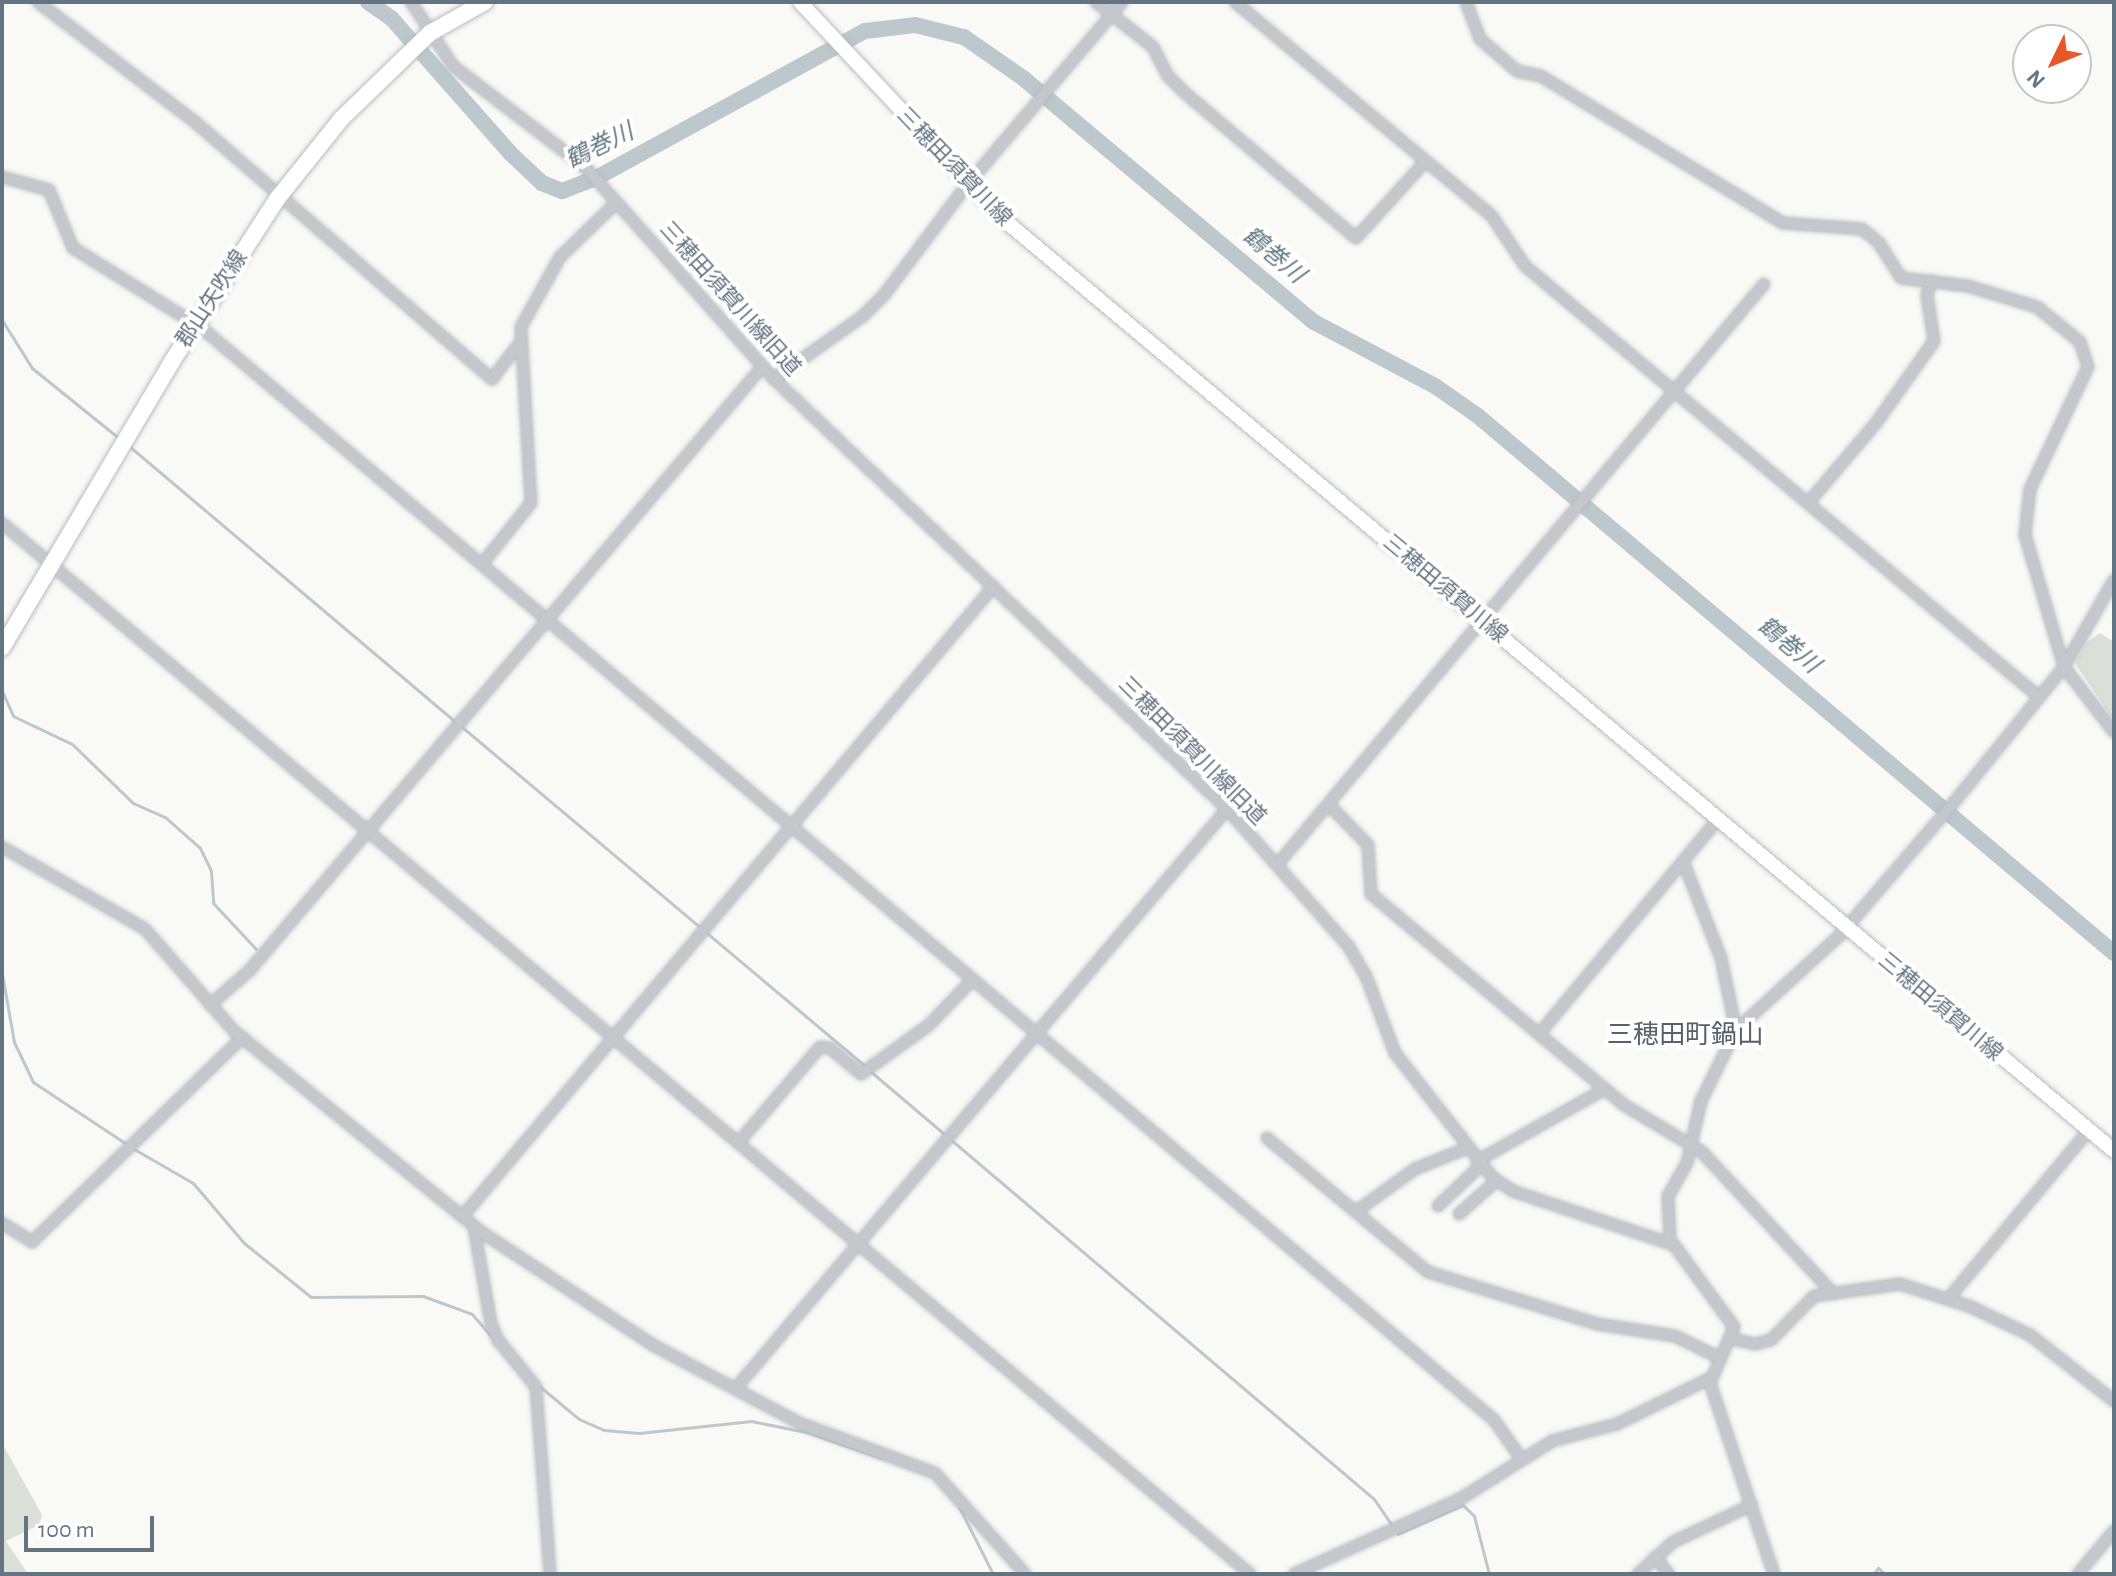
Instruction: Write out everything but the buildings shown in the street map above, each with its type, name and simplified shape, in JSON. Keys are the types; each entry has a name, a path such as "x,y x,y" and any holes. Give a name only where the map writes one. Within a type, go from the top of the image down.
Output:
{"main road":[{"name":"郡山矢吹線","path":"2,648 196,325 281,194 341,119 425,38 485,2"},
{"name":"三穂田須賀川線","path":"800,2 967,185 1482,618 1845,929 2114,1151"}],"street":[{"path":"38,2 281,194 492,379 519,344"},
{"name":"三穂田須賀川線旧道","path":"411,2 425,38 472,82 560,143 586,168 774,379 1227,809 1360,963 1395,1053 1496,1181 1526,1196 1670,1241"},
{"path":"1096,2 1153,47 1167,75 1185,93 1356,238 1424,163"},
{"path":"774,379 871,309 967,185 1122,2"},
{"path":"1235,2 1500,224 1525,266 1676,389 2039,697"},
{"path":"1466,2 1480,39 1517,71 1541,76 1783,223 1862,229 1879,243 1898,277 1968,286 2037,307 2087,354 2085,377 2025,507 2028,551 2064,667 2114,732"},
{"path":"2,177 49,190 73,248 196,325 1494,1420 1520,1457"},
{"path":"482,564 531,503 519,344 521,327 555,264 616,203"},
{"path":"1809,502 1876,423 1934,341 1927,295 1931,281"},
{"path":"1277,865 1764,284"},
{"path":"210,1005 249,971 762,367"},
{"path":"2,523 54,563 1250,1574"},
{"path":"1294,1574 1460,1499 1520,1457 1552,1441 1617,1424 1711,1378 1733,1339 1733,1322 1670,1241 1667,1201 1687,1163 1701,1101 1736,1030 1845,929 1951,806 2064,667 2114,580"},
{"path":"462,1217 992,588"},
{"path":"1329,805 1368,845 1371,894 1605,1089 1659,1129 1690,1143 1834,1294"},
{"path":"736,1388 1227,809"},
{"path":"1539,1034 1717,820"},
{"path":"2,847 145,929 210,1005 243,1037 474,1227 653,1345 817,1431 935,1473 1025,1574"},
{"path":"1683,861 1721,958 1736,1030"},
{"path":"738,1143 820,1047 830,1048 861,1074 929,1025 972,980"},
{"path":"2,1223 32,1242 243,1037"},
{"path":"1438,1206 1479,1163 1605,1089"},
{"path":"1949,1298 2089,1130"},
{"path":"1267,1138 1358,1210 1428,1272 1597,1324 1675,1336 1720,1358"},
{"path":"1358,1210 1407,1174 1467,1148"},
{"path":"1459,1214 1496,1181"},
{"path":"474,1227 495,1331 536,1387 550,1574"},
{"path":"1733,1339 1755,1344 1771,1340 1791,1324 1807,1299 1900,1284 1949,1298 2039,1340 2114,1401"},
{"path":"1711,1378 1774,1574"},
{"path":"1638,1574 1655,1557 1707,1522 1752,1505"},
{"path":"2078,1574 2114,1531"},
{"path":"1655,1557 1669,1574"}],"shaded area":[{"path":"2100,633 2114,642 2114,721 2075,663 2086,643"},
{"path":"2,1443 42,1515 39,1525 6,1541 28,1574 2,1574"}],"waterway":[{"name":"鶴巻川","path":"368,2 392,19 510,153 542,183 562,191 598,177 865,31 915,25 964,37 1023,78 1314,322 1435,386 1478,416 2114,953"},
{"path":"2,320 32,368 120,439"},
{"path":"129,446 456,722"},
{"path":"2,691 13,716 72,744 133,803 165,817 200,848 211,871 213,903 256,949"},
{"path":"462,727 865,1066"},
{"path":"2,974 14,1042 33,1082 128,1145"},
{"path":"870,1071 1374,1499 1398,1534 1463,1505 1474,1516 1489,1574"},
{"path":"134,1149 193,1183 244,1243 311,1297 423,1296 472,1314 492,1337"},
{"path":"538,1385 579,1419 604,1430 639,1433 751,1421 806,1432 881,1458"},
{"path":"959,1507 993,1574"},
{"path":"1873,1574 1878,1568 1885,1574"}],"district":[{"name":"三穂田町鍋山","path":"1685,1036"}]}
